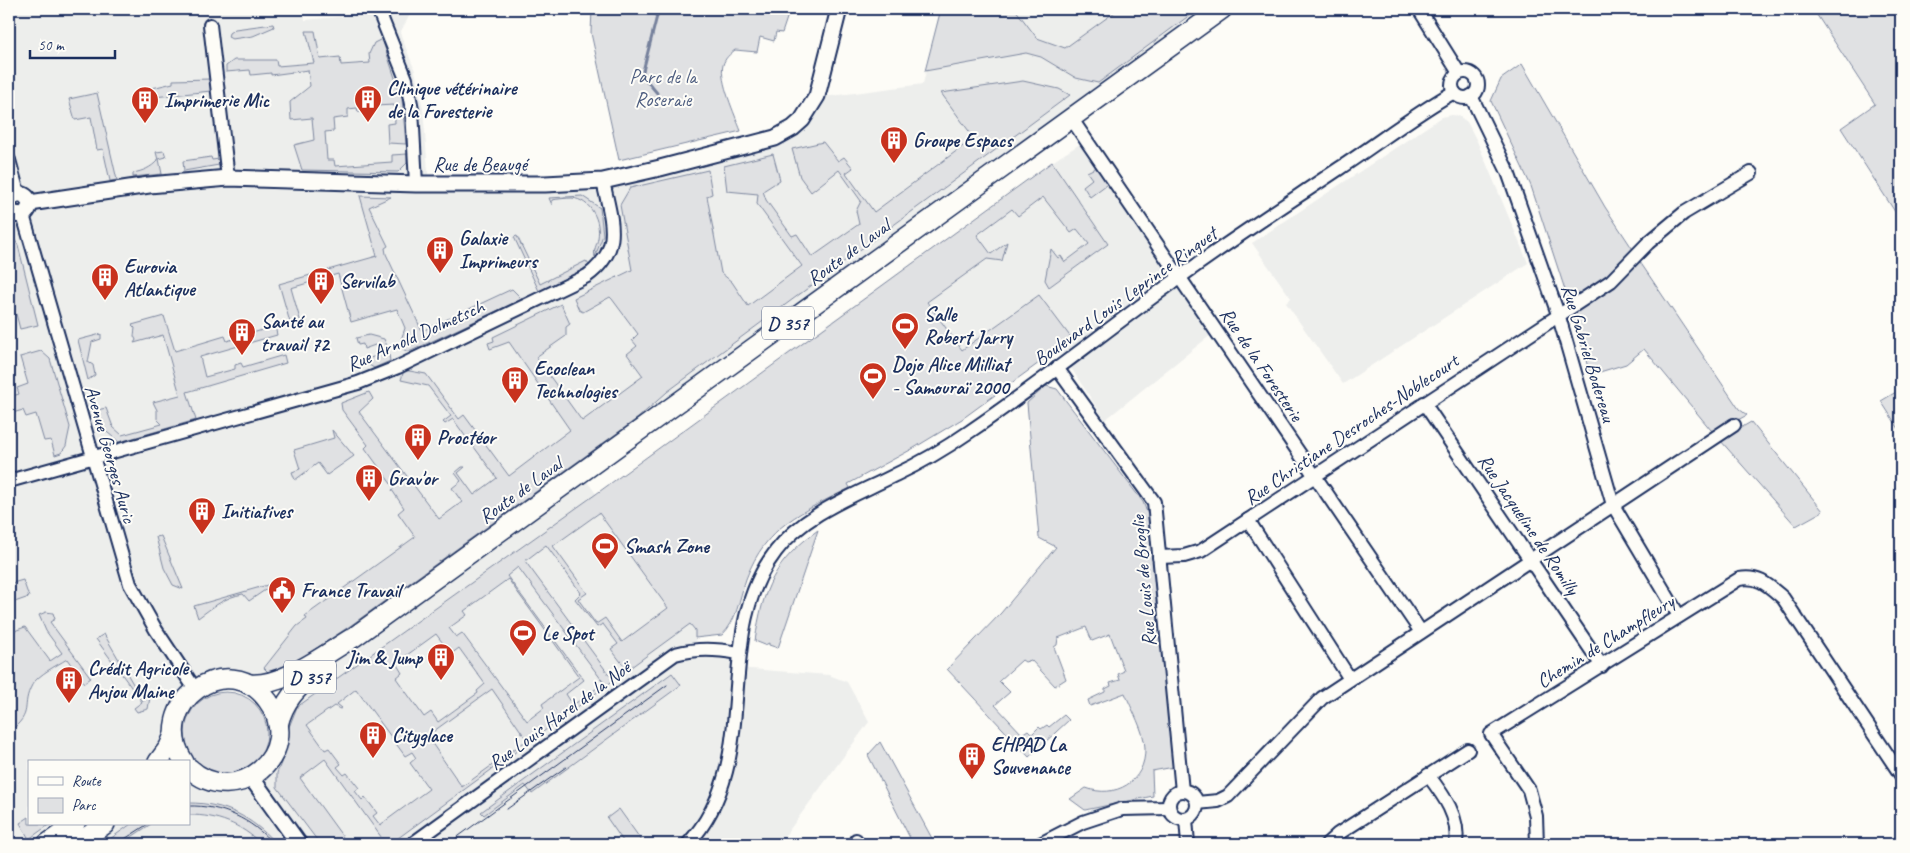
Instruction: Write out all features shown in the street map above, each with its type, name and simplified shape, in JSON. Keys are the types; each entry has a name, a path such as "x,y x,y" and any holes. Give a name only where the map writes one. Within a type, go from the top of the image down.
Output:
{"main road":[{"name":"Route de Laval","path":"196,689 220,680 235,680 262,686 276,681 354,637 1222,9"},
{"name":"Route de Laval","path":"251,777 263,768 272,757 277,743 278,725 282,708 296,690 354,637"},
{"path":"248,684 268,701 278,725"},
{"path":"159,760 169,746 174,734 178,711 186,697 196,689"},
{"path":"174,734 183,760"},
{"path":"192,773 213,782 226,784 240,782 251,777"},
{"path":"47,844 72,826"},
{"path":"77,844 101,826"}],"street":[{"name":"Rue de Beaugé","path":"20,203 149,185 228,178 416,184 545,184 603,181 780,137 802,120 817,96 839,9"},
{"path":"1419,9 1459,73"},
{"path":"380,14 406,79 412,109 416,184"},
{"path":"210,25 228,178"},
{"path":"1459,73 1470,73 1476,78 1477,90 1471,96 1463,98 1454,92 1452,82 1459,73"},
{"name":"Boulevard Louis Leprince Ringuet","path":"688,844 713,811 727,774 737,702 739,653 752,599 762,570 777,549 793,532 818,514 911,468 969,432 1179,278 1454,92"},
{"name":"Rue Gabriel Bodereau","path":"1471,96 1508,172 1559,317 1614,505 1679,616"},
{"name":"Rue de la Foresterie","path":"1071,118 1422,632"},
{"name":"Avenue Georges Auric","path":"9,160 130,584 156,630 196,689"},
{"name":"Rue Christiane Desroches-Noblecourt","path":"1159,557 1184,556 1201,551 1424,403 1559,317 1611,281 1648,243 1684,213 1751,173"},
{"name":"Rue Arnold Dolmetsch","path":"9,481 358,383 398,367 587,276 599,267 612,246 612,235 603,181"},
{"path":"9,208 14,214 20,203"},
{"name":"Rue Louis de Broglie","path":"1056,368 1154,502 1182,791"},
{"name":"Rue Jacqueline de Romilly","path":"1424,403 1602,666"},
{"path":"1197,803 1218,801 1228,796 1322,698 1734,425"},
{"path":"1248,520 1350,679"},
{"name":"Chemin de Champfleury","path":"1537,844 1536,816 1529,790 1492,734 1739,579 1750,577 1766,584 1782,598 1901,776"},
{"name":"Rue Louis Harel de la Noë","path":"412,844 675,654 695,648 714,648 739,653"},
{"path":"1326,844 1338,834 1468,750"},
{"path":"1428,775 1444,797 1455,819 1456,844"},
{"path":"251,777 299,844"},
{"path":"1182,791 1193,795 1197,803 1193,815 1186,819 1174,816 1169,808 1170,798 1177,792 1182,791"},
{"path":"1040,844 1083,822 1122,809 1169,808"},
{"path":"1186,819 1188,844"}],"shaded area":[{"path":"9,9 304,9 305,20 358,15 361,9 413,9 400,33 415,71 423,109 429,184 574,183 775,138 824,97 923,84 940,9 1222,9 581,473 695,630 696,648 739,653 738,668 829,675 847,682 869,722 779,844 78,844 102,826 190,826 190,781 198,775 257,774 287,700 289,676 207,683 158,760 28,760 28,826 72,826 47,844 32,844 29,839 22,844 9,844"},
{"path":"1459,116 1467,122 1477,141 1528,263 1343,384 1286,303 1291,298 1252,243 1442,117"},
{"path":"1083,142 1212,334 1105,420 1058,348 962,419 848,484 781,358 1052,162"}],"green space":[{"name":"Parc de la Roseraie","path":"592,9 790,9 782,33 776,32 774,41 760,37 757,52 735,50 728,56 723,65 722,71 725,88 741,131 619,160 591,33"},
{"path":"941,9 1015,9 1037,38 1065,48 1119,9 1198,9 1098,83 1076,78 1041,57 1026,53 925,71"},
{"path":"1813,9 1901,9 1901,221 1841,128 1875,104"},
{"path":"273,24 274,27 253,36 232,39 228,37 229,33 235,29"},
{"path":"306,31 315,31 320,59 340,57 341,65 370,63 369,54 374,43 382,39 402,99 406,144 388,143 387,124 395,123 394,105 375,106 375,111 358,112 357,108 348,109 348,117 333,119 334,131 325,132 327,160 334,160 335,166 392,162 392,155 407,154 407,163 398,172 302,170 294,145 314,140 312,118 291,120 290,102 310,86 308,70 271,75 271,73 251,75 250,70 226,72 226,66 234,60 276,60 277,66 314,63"},
{"path":"1522,64 1605,207 1634,251 1612,275 1570,305 1531,186 1491,101 1501,79"},
{"path":"210,79 211,91 154,97 152,88 173,83 173,80"},
{"path":"1023,81 1059,89 1070,95 667,392 638,418 350,626 273,677 264,668 297,626 307,619 305,616 415,537 398,513 404,508 392,490 394,488 365,448 368,445 342,410 341,403 369,392 373,399 359,412 439,519 462,502 452,488 461,481 455,473 462,467 465,467 458,473 474,495 497,478 471,443 461,445 468,440 453,419 445,424 443,422 451,416 428,386 401,380 404,370 426,374 459,419 464,415 509,476 570,430 509,342 490,349 488,343 494,341 493,337 561,304 570,324 566,327 566,336 536,357 582,421 643,376 627,354 637,346 632,340 638,334 612,299 610,297 583,312 579,310 574,298 632,270 620,205 630,188 708,170 712,194 707,196 721,273 732,282 748,306 802,266 757,204 758,194 727,191 724,166 773,154 780,180 763,191 766,200 792,236 797,234 812,257 859,224 856,211 861,201 839,170 811,192 800,177 792,149 823,142 838,161 844,157 853,168 846,173 874,212 974,138 941,93"},
{"path":"97,93 117,180 110,181 103,149 97,150 91,117 75,120 69,99"},
{"path":"164,151 166,157 159,159 162,174 133,177 133,173 147,169 158,160 156,152"},
{"path":"211,157 212,160 219,159 219,165 184,171 183,161"},
{"path":"1052,162 1108,244 1049,287 1045,280 1051,249 1058,258 1061,256 1065,262 1089,244 1077,229 1071,233 1043,197 1018,216 1012,209 977,235 991,254 1007,242 1002,261 987,259 927,302 962,350 1039,295 1072,339 962,419 848,484 850,488 801,513 788,522 764,545 754,561 731,623 722,635 695,638 695,630 690,624 627,670 611,649 618,644 603,624 597,627 575,599 581,593 546,545 525,561 610,676 615,672 618,677 576,708 573,706 561,714 562,718 390,844 380,844 384,841 325,759 300,778 348,844 320,844 277,787 277,773 285,753 289,727 297,707 596,494","holes":["599,513 668,608 622,642 605,618 596,624 578,599 587,593 553,546","518,567 604,683 573,705 566,694 584,680 507,576","508,579 579,677 542,704 544,708 527,721 462,633 456,637 449,628 467,615 464,611","436,634 451,654 459,648 485,684 477,691 478,693 438,722 431,712 424,717 396,678 402,673 396,663","356,689 405,756 412,752 416,758 410,763 429,789 380,825 373,816 377,813 365,797 362,800 355,791 359,788 347,773 344,775 337,767 341,764 329,748 325,750 307,725 334,706 342,708 337,704","492,689 527,740 462,787 427,736"]},
{"path":"1099,166 1110,182 1090,197 1083,186 1092,179 1087,172"},
{"path":"360,196 391,197 369,207 388,246 385,248 386,254 422,331 512,289 522,299 411,351 406,351 399,346 405,328 397,309 351,322 338,274 291,288 301,323 291,326 279,284 377,256"},
{"path":"582,196 600,208 603,235 595,257 599,231 593,212 579,200 572,198 552,200 552,205 549,198"},
{"path":"9,231 18,245 38,325 20,329 16,314 9,316"},
{"path":"517,236 540,284 586,261 589,265 579,272 539,291 514,237"},
{"path":"1638,259 1739,409 1747,415 1716,432 1711,430 1644,349 1626,364 1590,375 1573,313"},
{"path":"164,316 175,351 225,336 227,341 275,326 277,335 200,357 205,377 235,369 235,365 241,363 243,367 284,355 286,363 187,392 196,420 119,442 102,428 97,410 106,408 113,427 122,435 162,424 157,419 157,410 153,402 180,395 163,335 134,343 136,340 134,336 135,328 132,325"},
{"path":"101,334 101,339 92,342 88,362 93,365 95,375 88,380 78,340"},
{"path":"369,335 384,339 390,361 374,368 369,365 367,359 379,355 375,345 364,349 363,344 358,345 356,338"},
{"path":"41,351 50,359 70,427 66,446 61,453 55,455 51,440 44,441 36,414 26,417 23,410 9,414 9,397 19,394 17,388 28,384 20,357"},
{"path":"1046,386 1057,389 1143,502 1148,515 1174,767 1152,771 1153,796 1085,810 1070,799 1086,788 1108,791 1127,785 1140,770 1144,760 1143,735 1125,693 1090,706 1088,700 1105,692 1105,689 1111,686 1110,683 1120,680 1118,674 1124,671 1110,634 1092,641 1086,627 1058,638 1057,645 1054,647 1066,679 1055,686 1031,660 1025,662 1022,660 999,681 1010,692 995,705 1022,734 1028,730 1032,734 1039,727 1041,729 1047,725 1049,727 1064,715 1069,720 1029,757 947,669 1001,613 1056,547 1039,538 1027,403"},
{"path":"1901,389 1901,432 1881,401"},
{"path":"1751,422 1823,511 1796,526 1720,440"},
{"path":"332,430 354,456 327,475 318,463 295,480 292,472 300,469 294,450 334,438"},
{"path":"818,530 778,648 769,645 769,643 765,645 755,641 762,606 773,578 791,553"},
{"path":"161,536 183,589 173,585 164,568 156,537"},
{"path":"23,580 29,597 9,604 9,584"},
{"path":"271,584 271,586 249,601 243,594 230,597 198,618 194,606"},
{"path":"46,612 53,613 55,619 50,622 91,678 84,683 67,659 48,670 32,685 27,699 25,714 9,732 9,633 25,627 50,661 62,653 46,631 39,615"},
{"path":"104,634 143,701 150,697 148,709 137,712 134,708 142,702 96,639"},
{"path":"672,673 681,685 532,794 525,785 484,815 481,812"},
{"path":"226,692 242,696 255,704 263,717 267,733 263,749 255,762 242,770 226,774 210,770 197,762 189,749 185,733 189,717 197,704 210,696"},
{"path":"880,742 935,844 913,844 868,755"},
{"path":"190,803 214,806 237,813 257,826 276,844 261,844 237,826 219,819 190,815"},
{"path":"619,809 644,844 625,844 607,818"},
{"path":"28,818 28,826 47,826 29,839 20,823"},
{"path":"128,826 148,826 121,844 103,844"}],"waterway":[{"path":"648,9 657,16 642,75 657,93"}],"tram line":[{"path":"448,844 667,685"},
{"path":"507,809 566,767"},
{"path":"190,806 213,808 235,815 256,827 273,844"},
{"path":"117,844 145,826"}],"place":[{"name":"Clinique vétérinaire de la Foresterie","path":"368,123"},
{"name":"Imprimerie Mic","path":"145,124"},
{"name":"Groupe Espacs","path":"894,164"},
{"name":"Galaxie Imprimeurs","path":"440,274"},
{"name":"Eurovia Atlantique","path":"105,301"},
{"name":"Servilab","path":"321,305"},
{"name":"Salle Robert Jarry","path":"905,350"},
{"name":"Santé au travail 72","path":"242,356"},
{"name":"Dojo Alice Milliat - Samouraï 2000","path":"873,400"},
{"name":"Ecoclean Technologies","path":"515,404"},
{"name":"Proctéor","path":"418,461"},
{"name":"Grav'or","path":"369,502"},
{"name":"Initiatives","path":"202,535"},
{"name":"Smash Zone","path":"605,570"},
{"name":"France Travail","path":"282,614"},
{"name":"Le Spot","path":"523,657"},
{"name":"Jim & Jump","path":"441,681"},
{"name":"Crédit Agricole Anjou Maine","path":"69,704"},
{"name":"Cityglace","path":"373,759"},
{"name":"EHPAD La Souvenance","path":"972,780"}]}
